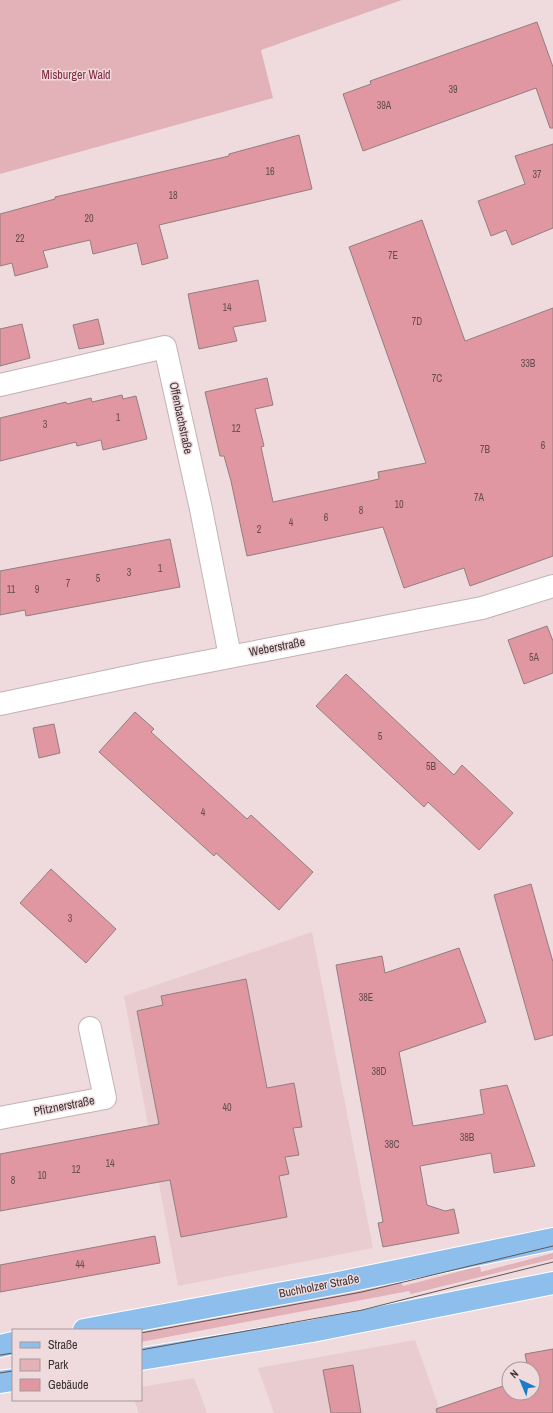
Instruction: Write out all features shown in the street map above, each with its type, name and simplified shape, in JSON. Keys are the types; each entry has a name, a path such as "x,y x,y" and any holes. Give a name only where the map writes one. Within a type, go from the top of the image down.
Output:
{"main road":[{"name":"Buchholzer Straße","path":"89,1329 338,1283 553,1239"},
{"path":"142,1359 312,1331 553,1283"},
{"path":"0,1346 12,1343"},
{"path":"0,1382 12,1380"}],"street":[{"name":"Offenbachstraße","path":"0,385 166,347 201,509 230,656"},
{"name":"Weberstraße","path":"0,704 230,656 482,608 553,586"},
{"name":"Pfitznerstraße","path":"0,1118 105,1098 90,1028"}],"shaded area":[{"path":"312,932 373,1248 178,1286 124,996"},
{"path":"415,1340 441,1413 274,1413 258,1368"},
{"path":"194,1378 207,1413 139,1413 134,1401 142,1401 142,1387"}],"green space":[{"name":"Misburger Wald","path":"0,0 402,0 261,50 273,98 0,174"},
{"path":"553,1253 553,1259 411,1294 409,1291 142,1342 142,1330 401,1281 403,1286 480,1266 481,1272"}],"building":[{"path":"537,22 553,67 553,128 550,128 536,88 363,151 343,94 371,84 370,81"},
{"path":"299,135 312,189 159,225 168,258 142,265 137,243 93,254 90,240 43,251 48,267 15,276 12,263 0,266 0,214 55,199 55,197 229,156 229,154"},
{"path":"553,144 553,228 512,245 506,230 491,236 478,201 525,184 515,156"},
{"path":"422,220 465,341 553,308 553,556 470,586 464,568 404,588 383,527 247,556 231,481 224,456 220,456 205,392 267,378 273,405 255,409 264,446 261,447 273,502 379,479 378,472 426,463 349,247"},
{"path":"258,280 266,321 233,327 237,341 199,349 188,294"},
{"path":"98,319 104,344 79,349 73,325"},
{"path":"22,324 30,358 0,366 0,329"},
{"path":"122,395 123,399 136,396 147,439 103,450 101,440 77,446 76,442 0,461 0,418 66,402 67,404 91,398 92,402"},
{"path":"170,539 180,587 26,616 25,610 0,615 0,571"},
{"path":"547,626 553,641 553,673 524,684 508,640"},
{"path":"346,674 454,775 462,765 513,813 479,850 428,802 424,807 316,706"},
{"path":"135,712 154,729 151,732 247,819 251,815 313,872 279,910 216,853 214,856 99,752"},
{"path":"54,724 60,753 39,758 33,728"},
{"path":"51,869 116,929 86,963 20,903"},
{"path":"531,884 553,962 553,1035 535,1040 494,895"},
{"path":"459,948 486,1022 399,1052 413,1126 484,1114 480,1090 507,1085 535,1166 494,1173 491,1153 420,1166 427,1205 445,1211 454,1209 459,1233 383,1247 378,1223 383,1222 336,965 382,956 385,973"},
{"path":"246,979 267,1088 294,1083 302,1127 293,1128 299,1155 285,1157 289,1174 279,1176 287,1217 181,1237 170,1180 0,1211 0,1154 159,1124 137,1011 163,1005 161,996"},
{"path":"155,1236 160,1263 0,1292 0,1265"},
{"path":"553,1349 553,1413 437,1413 436,1409 501,1387 501,1401 541,1401 541,1361 526,1361 525,1354"},
{"path":"353,1365 361,1413 331,1413 323,1370"}],"tram line":[{"path":"142,1333 362,1292 553,1246"},
{"path":"142,1350 362,1310 553,1262"},
{"path":"0,1355 12,1353"},
{"path":"0,1373 12,1371"}]}
